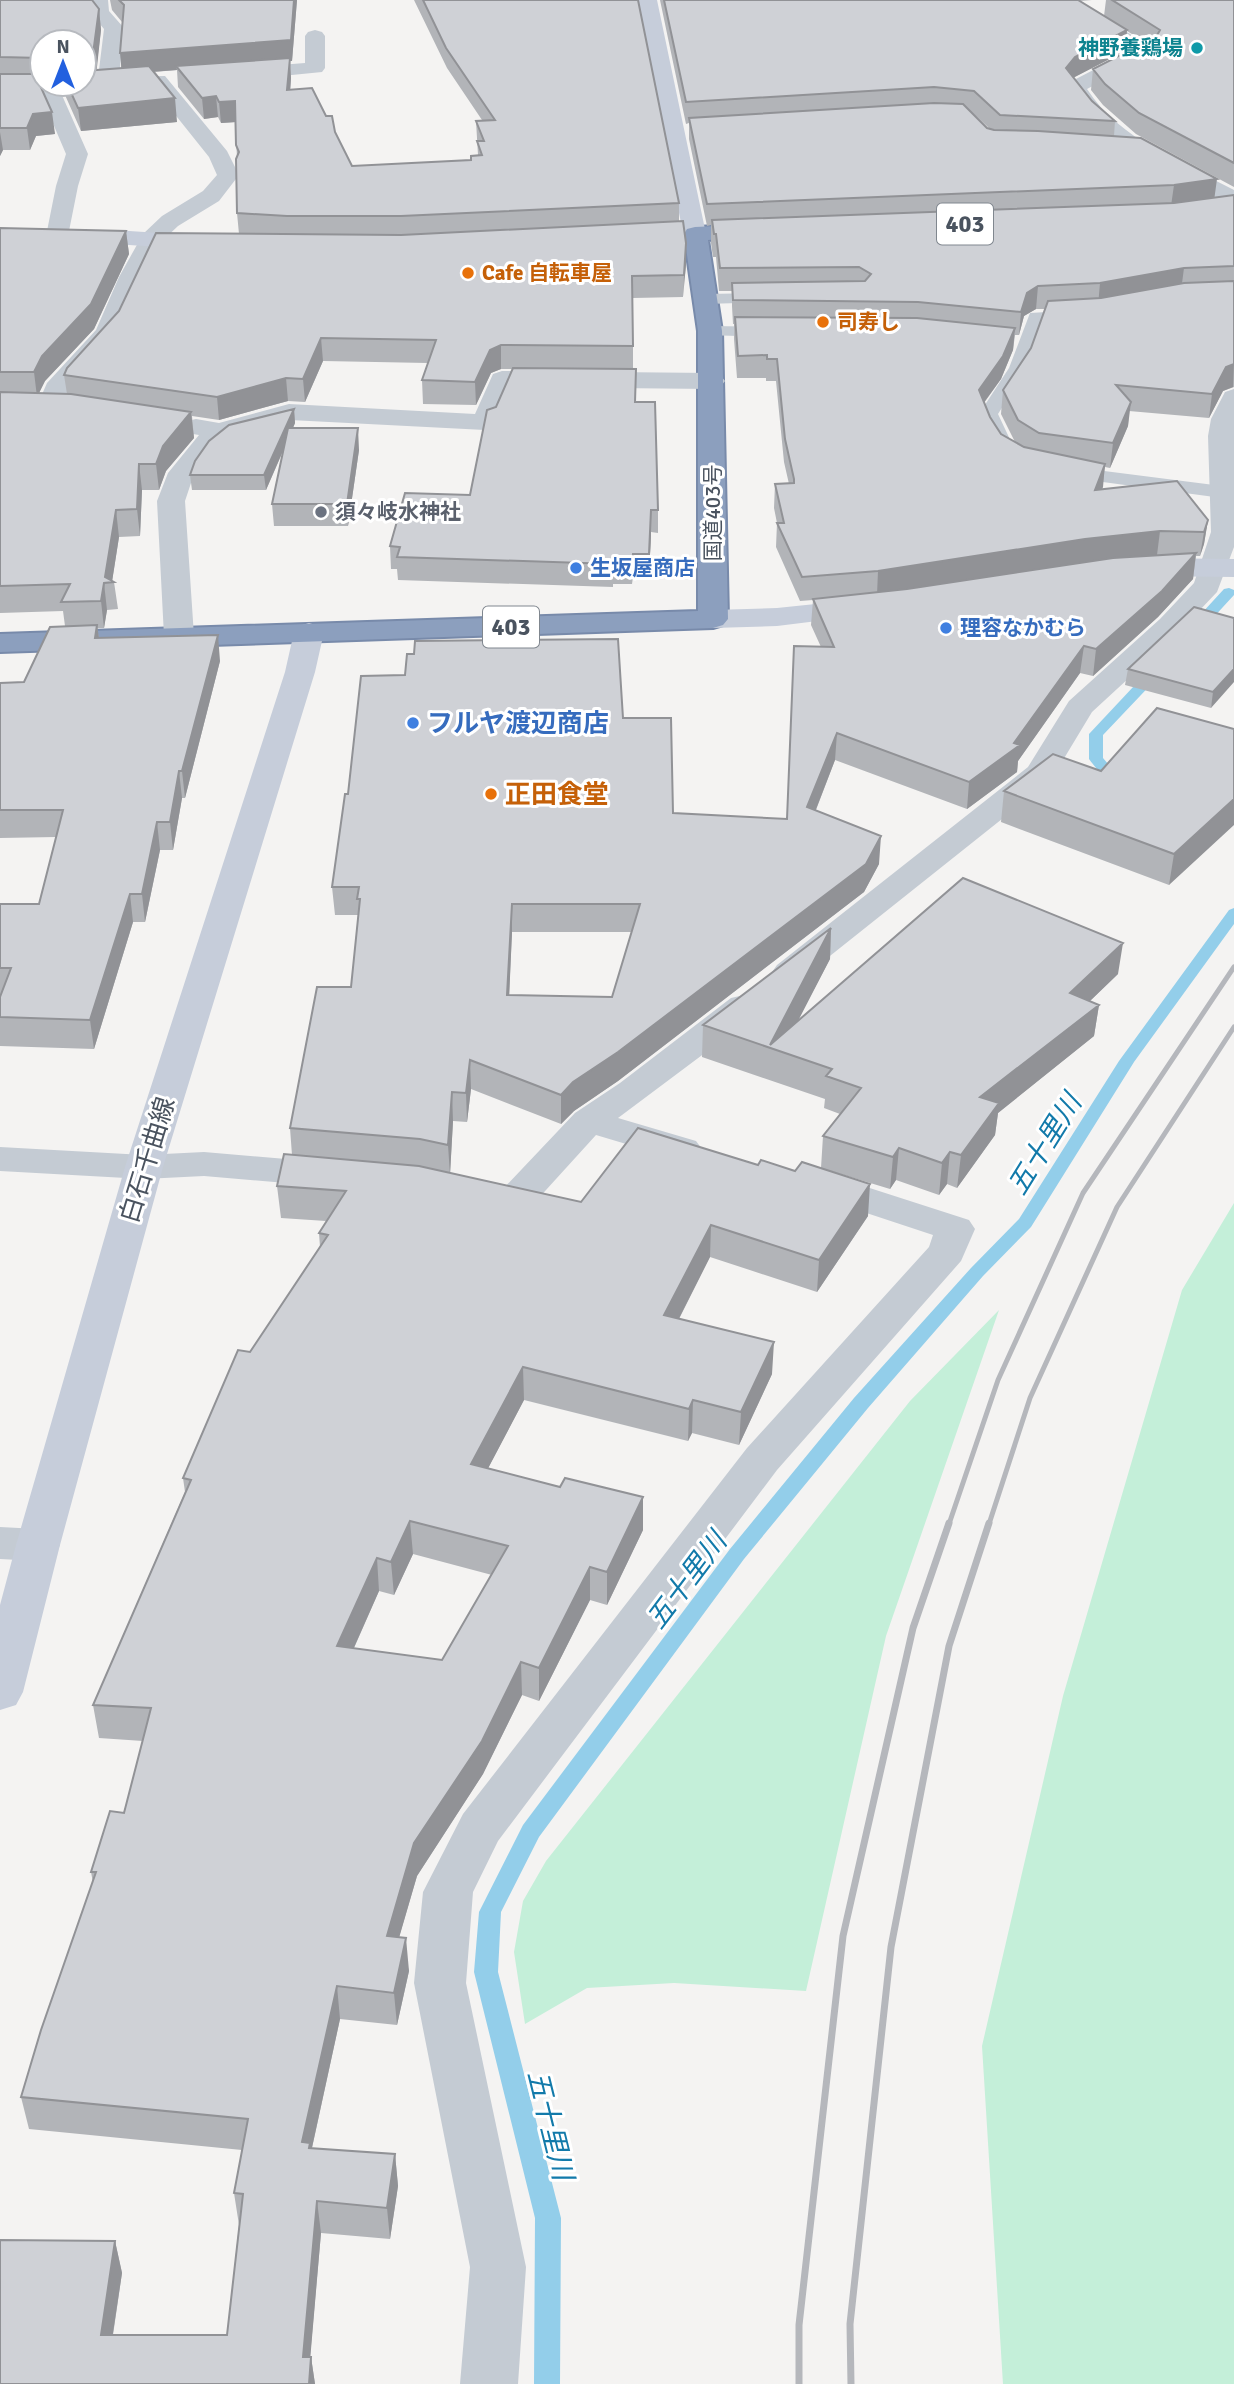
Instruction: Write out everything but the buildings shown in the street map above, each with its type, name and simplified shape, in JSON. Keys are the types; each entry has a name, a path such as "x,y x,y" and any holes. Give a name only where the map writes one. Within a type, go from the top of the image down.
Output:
{"highway":[{"path":"1208,212 1234,208"},
{"path":"695,234 787,230"},
{"name":"国道403号","path":"695,234 710,331 713,619"},
{"name":"403","path":"0,643 713,619"}],"main road":[{"path":"625,238 695,234 681,132 647,0"},
{"path":"0,237 57,236 225,244"},
{"path":"1120,568 1223,567"},
{"path":"713,619 777,617 891,605"},
{"name":"白石千曲線","path":"0,1692 19,1544 144,1167 300,672 309,632"}],"street":[{"path":"98,0 100,12 114,28 108,83"},
{"path":"1067,5 1113,6"},
{"path":"1067,5 1145,51 1077,89 1083,103 1144,152 1234,199"},
{"path":"223,75 315,68 315,36"},
{"path":"98,84 184,78"},
{"path":"49,408 56,388 107,332 151,239 170,221 211,196 228,175 219,156 158,80"},
{"path":"0,87 28,87"},
{"path":"53,98 77,154 66,186 57,236"},
{"path":"166,424 220,431 289,412 485,422 502,379 712,381"},
{"path":"447,1188 512,1203 588,1121 633,1091 837,935 955,837 1040,773 1080,707 1170,625 1223,567 1225,532 1221,436 1224,419 1234,397"},
{"path":"179,636 171,500 181,473 200,448 220,431"},
{"path":"588,1121 717,1157"},
{"path":"0,1158 144,1167 204,1164 367,1178"},
{"path":"489,2384 498,2267 440,1983 448,1892 480,1828 639,1617 762,1459 947,1252 955,1229 792,1175"}],"lane":[{"path":"1117,150 1144,152"},
{"path":"705,299 788,298"},
{"path":"1018,461 1006,453 988,414 1006,394 1029,344 1036,317 1098,314"},
{"path":"710,331 792,332"},
{"path":"1004,341 1029,344"},
{"path":"1042,469 1222,492"}],"green space":[{"path":"1234,1203 1234,2384 1003,2384 982,2046 1063,1696 1182,1290"},
{"path":"999,1310 886,1636 806,1991 674,1983 587,1988 525,2024 514,1952 523,1901 546,1861 910,1401"}],"waterway":[{"name":"五十里川","path":"1195,629 1229,592"},
{"name":"五十里川","path":"1121,780 1110,775 1096,759 1096,734 1154,673"},
{"name":"五十里川","path":"547,2384 548,2218 486,1972 490,1912 531,1831 737,1554 861,1403 977,1272 1025,1223 1127,1061 1234,913"}],"railway":[{"path":"949,1524 998,1380 1083,1193 1234,967"},
{"path":"989,1524 1030,1398 1117,1207 1234,1027"},
{"path":"799,2384 799,2325 843,1936 913,1628 949,1523"},
{"path":"851,2384 850,2324 891,1947 949,1646 989,1523"}],"place":[{"name":"神野養鶏場","path":"1197,48"},
{"name":"Cafe 自転車屋","path":"468,273"},
{"name":"司寿し","path":"823,322"},
{"name":"須々岐水神社","path":"321,512"},
{"name":"生坂屋商店","path":"576,568"},
{"name":"理容なかむら","path":"946,628"},
{"name":"フルヤ渡辺商店","path":"413,723"},
{"name":"正田食堂","path":"491,794"}]}
